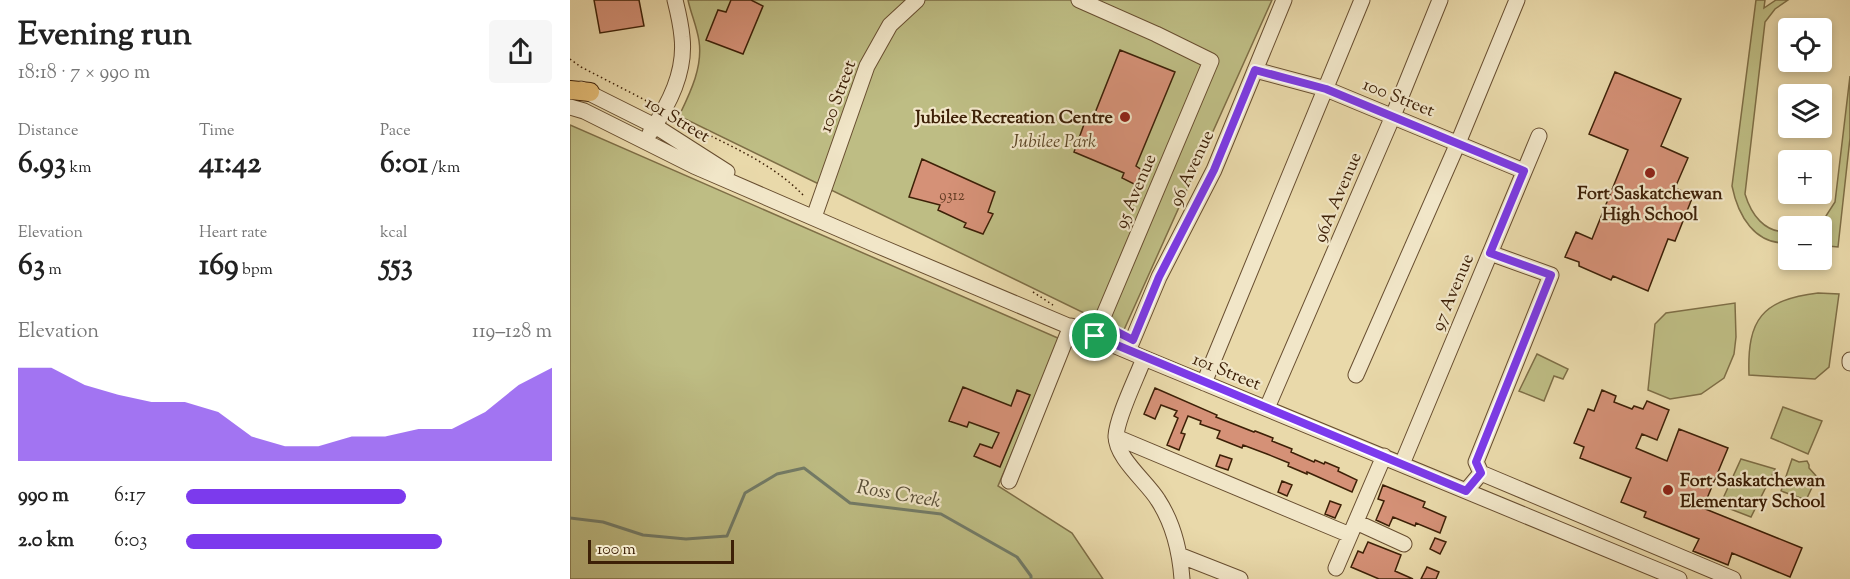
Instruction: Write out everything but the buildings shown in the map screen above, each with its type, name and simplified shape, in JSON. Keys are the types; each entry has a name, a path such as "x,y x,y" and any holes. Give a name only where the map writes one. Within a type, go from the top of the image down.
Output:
{"main road":[{"path":"570,90 590,92"}],"street":[{"path":"644,143 672,94 682,64 682,36 675,0"},
{"name":"100 Street","path":"813,218 867,66 890,25 917,0"},
{"name":"95 Avenue","path":"1079,0 1211,61 1098,330"},
{"name":"96 Avenue","path":"1131,345 1159,277 1214,170 1284,0"},
{"path":"1204,383 1362,0"},
{"name":"96A Avenue","path":"1267,408 1393,116 1440,0"},
{"path":"1356,375 1458,143 1517,0"},
{"name":"100 Street","path":"1255,70 1326,89 1524,171"},
{"name":"101 Street","path":"570,84 655,126 762,194"},
{"name":"101 Street","path":"570,107 584,111 644,143 813,218 1098,330 1131,345 1144,358 1671,577"},
{"name":"97 Avenue","path":"1402,464 1539,136"},
{"path":"1490,253 1551,275 1476,462 1481,473 1733,579"},
{"path":"1009,481 1072,320"},
{"path":"1144,358 1120,421 1116,438 1121,453 1160,503 1179,555 1182,579"},
{"path":"1116,438 1353,529 1404,544"},
{"path":"1336,568 1384,456"},
{"path":"1466,491 1481,473"},
{"path":"1179,555 1240,579"}],"path":[{"path":"570,59 580,67 645,100 653,108"},
{"path":"670,116 726,143 763,165 804,196"},
{"path":"1033,292 1039,298 1060,308"},
{"path":"1072,320 1131,345"}],"green space":[{"name":"Jubilee Park","path":"688,0 1272,0 1123,332 679,116 695,80 700,51"},
{"path":"1756,0 1765,0 1764,8 1776,0 1788,0 1775,9 1765,22 1745,194 1751,209 1760,221 1765,226 1778,230 1778,242 1757,234 1750,226 1739,208 1732,186"},
{"path":"1850,76 1850,138 1838,247 1832,246 1832,216 1826,216 1835,202"},
{"path":"570,125 1060,339 998,486 1072,533 1103,579 570,579"},
{"path":"1818,293 1839,294 1829,367 1815,379 1749,375 1751,340 1755,326 1762,316 1771,307 1783,301"},
{"path":"1735,303 1734,354 1724,378 1701,394 1670,399 1648,390 1655,324 1666,313"},
{"path":"1537,354 1568,369 1563,379 1554,376 1544,401 1519,391"},
{"path":"1783,407 1822,421 1808,454 1771,438"},
{"path":"1741,459 1775,469 1751,517 1720,505"},
{"path":"1792,459 1799,462 1807,461 1809,468 1817,477 1806,500 1781,491"}],"waterway":[{"name":"Ross Creek","path":"570,518 603,522 643,535 686,539 727,536 745,493 777,474 804,468 850,503 941,514 1017,557 1031,579"}],"place":[{"name":"Jubilee Recreation Centre","path":"1125,117"},
{"name":"Fort Saskatchewan High School","path":"1650,173"},
{"name":"Fort Saskatchewan Elementary School","path":"1668,490"}],"route":[{"path":"1255,70 1326,89 1524,171 1490,253 1551,275 1476,462 1481,473 1466,491 1095,336 1100,323 1133,340 1159,277 1214,170 1255,70"}]}
